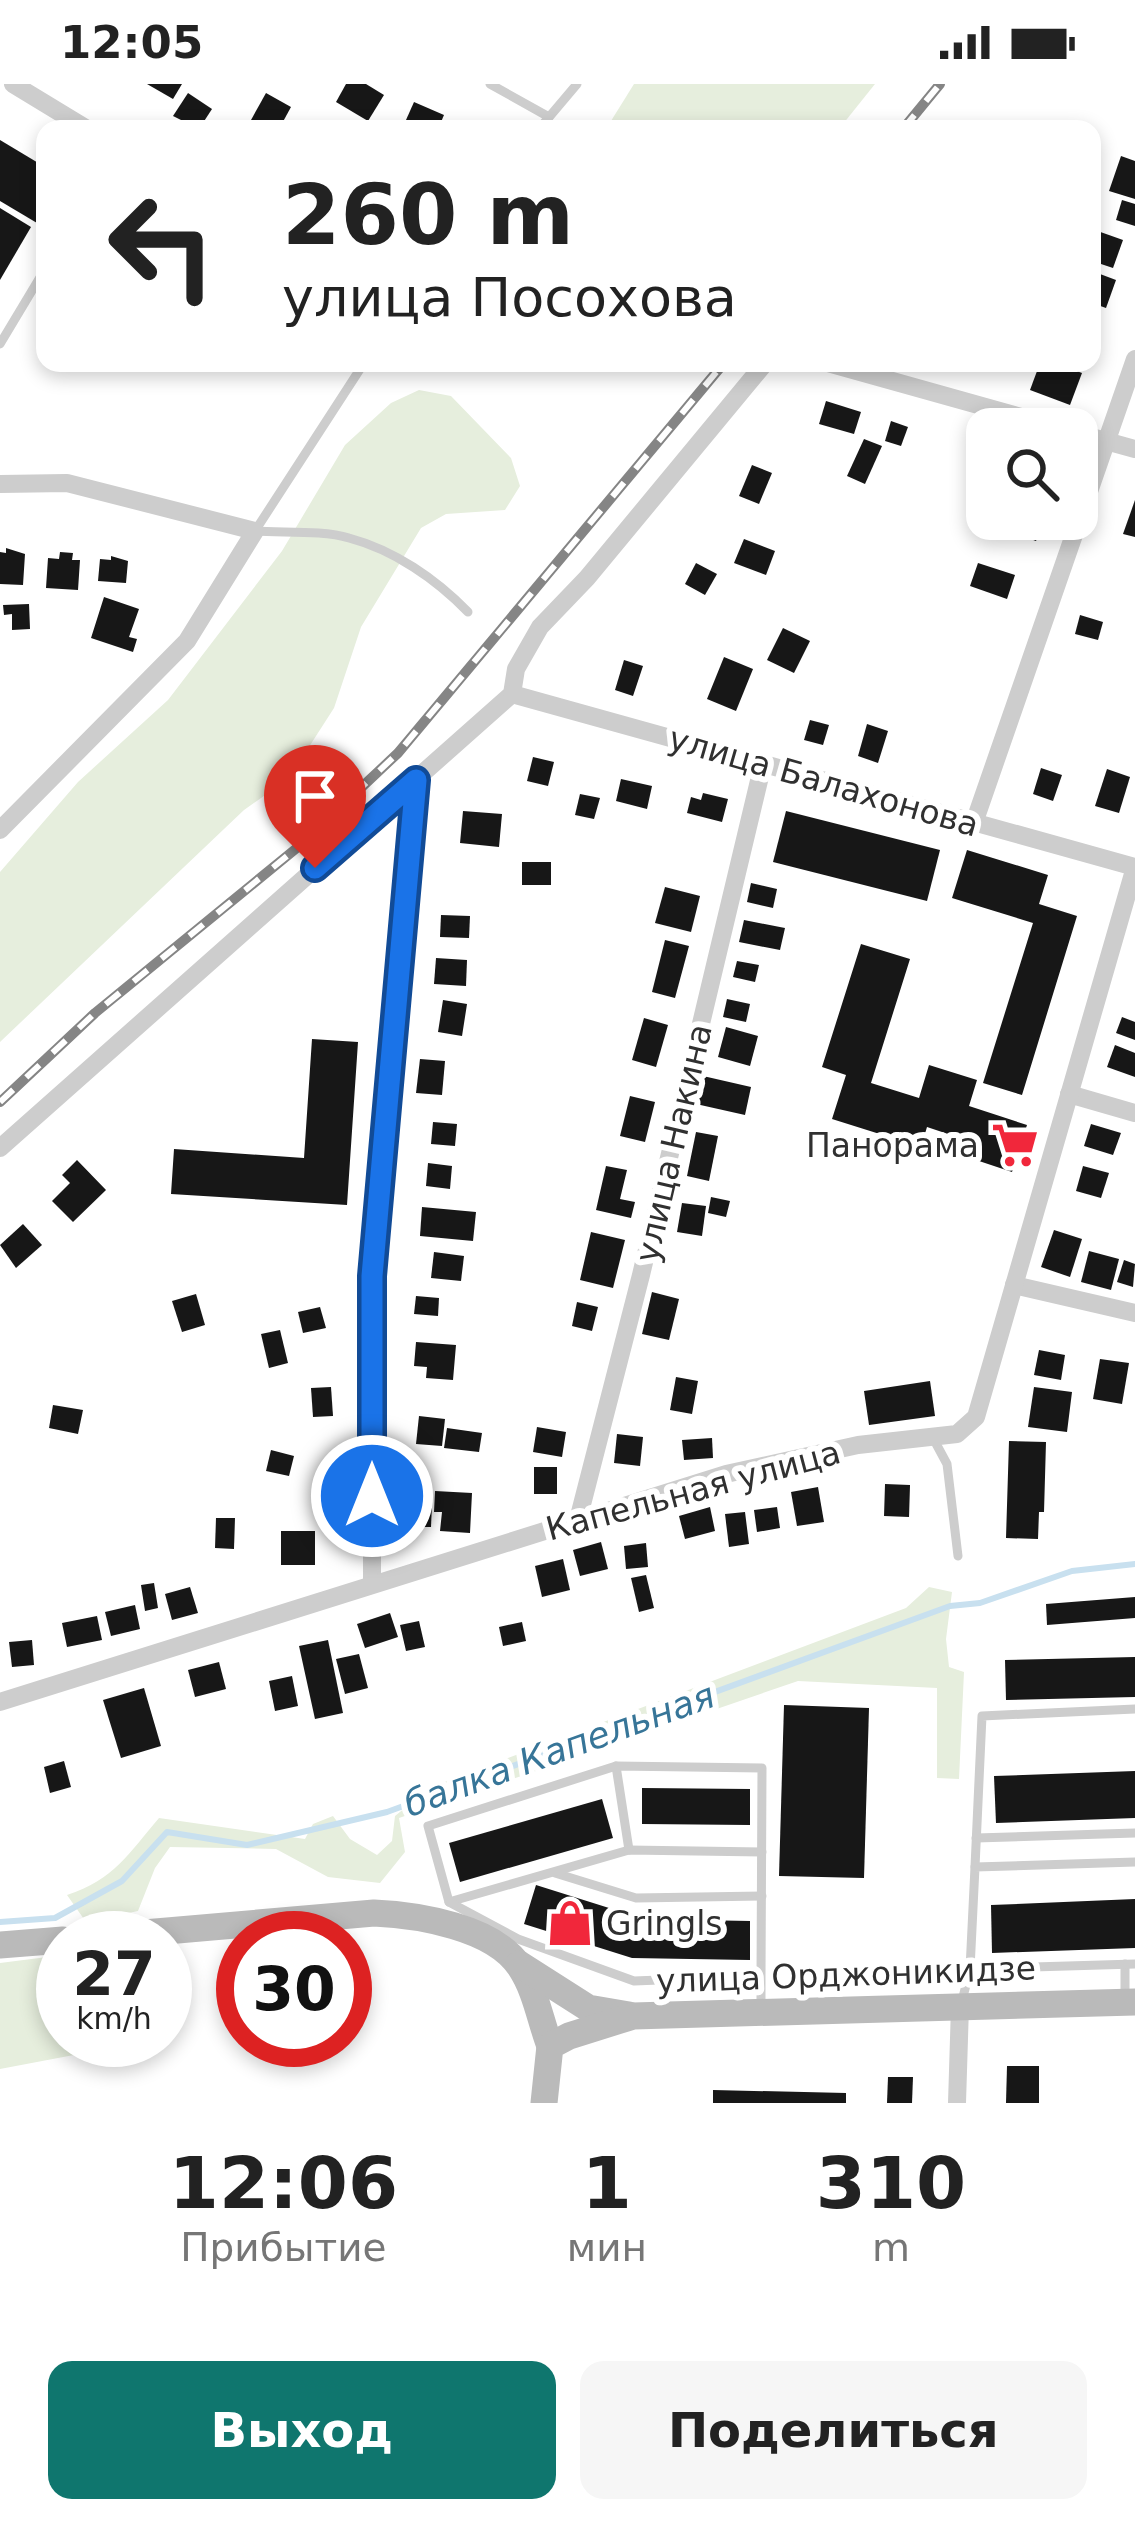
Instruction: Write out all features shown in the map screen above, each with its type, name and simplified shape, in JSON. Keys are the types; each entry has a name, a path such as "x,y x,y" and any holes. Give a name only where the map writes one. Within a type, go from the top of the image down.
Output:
{"street":[{"path":"13,84 72,120"},
{"path":"974,823 1135,359"},
{"path":"0,1148 512,694 516,669 540,627 587,578 758,372"},
{"path":"860,372 989,408"},
{"path":"1098,439 1135,449"},
{"path":"0,484 67,483 255,531 187,641 0,830"},
{"name":"улица Балахонова","path":"512,694 1135,867"},
{"name":"улица Накина","path":"578,1520 763,764"},
{"path":"372,1584 372,1276 416,780"},
{"name":"Капельная улица","path":"0,1702 726,1474 858,1445 957,1434 976,1418 1135,867"},
{"path":"1069,1094 1135,1113"},
{"path":"1014,1285 1135,1313"},
{"path":"192,1929 441,1911 588,2008 633,2016"},
{"path":"0,1945 36,1942"},
{"path":"518,1963 550,2046 544,2103"},
{"name":"улица Орджоникидзе","path":"550,2046 633,2016 1130,2003"},
{"path":"957,2103 960,2006"}],"lane":[{"path":"490,84 549,117"},
{"path":"546,120 577,84"},
{"path":"0,344 36,284"},
{"path":"358,372 255,531 345,536 442,585 468,612"},
{"path":"933,1438 946,1464 958,1556"},
{"path":"960,2006 970,1969 982,1716 1135,1709"},
{"path":"616,1766 629,1850"},
{"path":"441,1911 428,1826 616,1766 762,1768 761,2012"},
{"path":"976,1838 1135,1833"},
{"path":"441,1911 629,1850 762,1852"},
{"path":"975,1867 1135,1862"},
{"path":"555,1873 636,1898 761,1896"},
{"path":"441,1911 634,1981 761,1976"},
{"path":"970,1969 1130,1964 1130,2003"},
{"path":"684,1979 684,2014"}],"green space":[{"path":"634,84 875,84 846,120 612,120"},
{"path":"419,390 451,396 511,458 520,486 505,510 446,514 421,528 361,627 334,708 289,778 244,810 0,1042 0,872 78,782 168,700 282,551 345,445 391,403"},
{"path":"929,1587 952,1592 946,1639 949,1667 964,1672 959,1779 937,1778 937,1688 798,1681 399,1818 405,1852 380,1883 328,1877 276,1849 170,1847 155,1868 138,1911 78,1911 67,1895 109,1873 159,1818 305,1839 313,1824 333,1816 350,1839 377,1855 392,1841 395,1816 431,1787 906,1608"},
{"path":"36,1958 36,2062 0,2069 0,1963"}],"building":[{"path":"147,84 182,84 173,99"},
{"path":"346,84 366,84 384,95 369,120 336,102"},
{"path":"188,93 212,109 205,120 173,116"},
{"path":"266,93 291,107 284,120 251,120"},
{"path":"414,102 444,115 442,120 406,120"},
{"path":"0,140 36,162 36,222 0,201"},
{"path":"1121,156 1135,161 1135,199 1109,191"},
{"path":"1122,200 1135,204 1135,226 1116,220"},
{"path":"0,208 31,227 0,280"},
{"path":"1101,232 1123,240 1113,268 1101,264"},
{"path":"1101,274 1116,280 1106,308 1101,306"},
{"path":"1037,372 1082,373 1070,405 1030,390"},
{"path":"826,401 861,412 854,434 819,424"},
{"path":"891,421 908,427 901,446 885,441"},
{"path":"864,439 882,446 865,484 847,476"},
{"path":"752,465 772,473 759,504 739,496"},
{"path":"1135,500 1135,537 1123,534"},
{"path":"744,539 775,551 766,575 734,563"},
{"path":"6,548 25,554 23,585 0,584 0,552 6,553"},
{"path":"60,552 73,553 72,560 80,560 78,590 46,588 48,558 59,559"},
{"path":"111,556 128,561 126,583 98,581 100,559 111,560"},
{"path":"696,563 717,574 705,595 685,584"},
{"path":"978,563 1015,575 1007,599 970,586"},
{"path":"104,597 139,609 129,637 137,639 133,652 91,638"},
{"path":"29,604 30,629 12,630 12,614 4,615 3,605"},
{"path":"1080,615 1103,622 1098,640 1075,634"},
{"path":"783,628 810,641 794,673 767,660"},
{"path":"724,657 753,669 736,711 707,699"},
{"path":"624,660 643,666 633,696 615,690"},
{"path":"810,720 829,725 823,745 804,740"},
{"path":"867,724 888,731 878,763 858,756"},
{"path":"533,757 554,762 548,786 527,781"},
{"path":"1041,768 1062,775 1053,801 1033,794"},
{"path":"1107,769 1130,777 1119,813 1095,806"},
{"path":"621,779 652,786 647,809 616,801"},
{"path":"703,793 728,799 722,822 687,813 691,797 701,800"},
{"path":"580,794 600,798 594,819 575,815"},
{"path":"463,811 502,814 499,847 460,843"},
{"path":"786,811 940,850 927,901 773,862"},
{"path":"967,850 1048,875 1039,904 1077,916 1022,1095 983,1083 1033,923 952,898"},
{"path":"522,862 551,862 551,885 522,885"},
{"path":"751,883 777,889 773,908 747,902"},
{"path":"665,887 700,896 691,932 655,923"},
{"path":"441,915 470,916 469,938 440,937"},
{"path":"744,920 785,928 780,950 739,942"},
{"path":"665,940 689,946 675,998 652,992"},
{"path":"861,944 910,959 871,1083 919,1098 929,1065 977,1080 969,1106 1027,1125 1012,1172 958,1154 963,1139 927,1127 921,1147 832,1119 846,1075 822,1067"},
{"path":"436,958 467,960 466,986 434,984"},
{"path":"737,961 759,965 755,982 733,977"},
{"path":"727,999 750,1004 746,1022 723,1017"},
{"path":"443,1000 467,1004 462,1036 438,1032"},
{"path":"1122,1017 1135,1022 1135,1040 1116,1033"},
{"path":"644,1018 668,1025 656,1067 632,1060"},
{"path":"726,1027 758,1036 750,1066 718,1057"},
{"path":"312,1039 358,1042 347,1205 171,1194 174,1149 304,1158"},
{"path":"1115,1045 1135,1053 1135,1077 1107,1067"},
{"path":"420,1059 445,1061 442,1095 416,1093"},
{"path":"703,1076 751,1087 745,1115 696,1104"},
{"path":"630,1096 655,1102 645,1142 620,1136"},
{"path":"433,1122 457,1124 455,1146 431,1144"},
{"path":"1091,1124 1121,1133 1113,1155 1084,1146"},
{"path":"696,1132 718,1136 709,1181 687,1176"},
{"path":"77,1160 106,1190 73,1222 52,1201 70,1183 62,1175"},
{"path":"428,1163 452,1166 450,1189 426,1186"},
{"path":"606,1166 627,1170 620,1199 635,1202 631,1218 596,1210"},
{"path":"1083,1166 1109,1173 1101,1198 1076,1191"},
{"path":"711,1197 730,1201 726,1217 708,1213"},
{"path":"682,1203 706,1206 702,1236 677,1232"},
{"path":"422,1207 476,1212 473,1241 420,1236"},
{"path":"23,1224 42,1245 16,1268 0,1245"},
{"path":"1054,1230 1082,1239 1070,1277 1041,1267"},
{"path":"591,1232 625,1240 613,1288 580,1280"},
{"path":"1089,1251 1119,1259 1111,1290 1081,1282"},
{"path":"434,1252 464,1256 461,1281 431,1278"},
{"path":"1124,1260 1135,1264 1133,1287 1117,1282"},
{"path":"652,1292 679,1299 669,1340 642,1334"},
{"path":"196,1294 205,1325 182,1332 172,1301"},
{"path":"416,1296 439,1298 438,1316 414,1314"},
{"path":"577,1302 598,1307 592,1331 572,1326"},
{"path":"320,1307 326,1328 303,1333 298,1312"},
{"path":"280,1330 288,1363 269,1368 261,1334"},
{"path":"416,1342 456,1345 453,1380 426,1378 427,1367 414,1366"},
{"path":"1039,1350 1065,1355 1061,1380 1034,1375"},
{"path":"1100,1359 1129,1363 1122,1404 1093,1399"},
{"path":"676,1377 698,1381 692,1414 670,1410"},
{"path":"930,1381 935,1416 869,1425 864,1391"},
{"path":"331,1387 333,1416 313,1417 311,1388"},
{"path":"1034,1387 1072,1392 1067,1432 1028,1427"},
{"path":"53,1405 83,1410 78,1434 49,1428"},
{"path":"419,1416 445,1419 442,1446 416,1444"},
{"path":"537,1427 566,1432 562,1457 533,1452"},
{"path":"447,1428 482,1433 479,1452 444,1448"},
{"path":"617,1434 643,1437 640,1466 614,1463"},
{"path":"712,1438 713,1458 684,1460 682,1440"},
{"path":"1009,1441 1046,1442 1044,1512 1039,1512 1038,1539 1006,1538"},
{"path":"271,1450 294,1456 289,1476 266,1471"},
{"path":"534,1467 557,1467 557,1494 534,1494"},
{"path":"885,1484 910,1485 909,1517 884,1516"},
{"path":"818,1487 824,1522 797,1526 791,1492"},
{"path":"435,1491 472,1493 470,1533 440,1531 442,1512 434,1512"},
{"path":"410,1503 432,1504 431,1527 409,1527"},
{"path":"710,1507 715,1531 685,1539 679,1516"},
{"path":"777,1507 780,1528 757,1532 754,1510"},
{"path":"745,1512 749,1544 729,1547 725,1514"},
{"path":"216,1518 235,1518 234,1549 215,1548"},
{"path":"281,1531 315,1531 315,1565 281,1565"},
{"path":"601,1542 608,1569 580,1576 573,1550"},
{"path":"646,1543 648,1567 626,1569 624,1546"},
{"path":"563,1559 570,1590 542,1597 535,1566"},
{"path":"646,1575 654,1608 639,1612 631,1578"},
{"path":"154,1583 158,1608 145,1611 141,1585"},
{"path":"190,1587 198,1613 172,1620 165,1594"},
{"path":"1135,1597 1135,1618 1047,1625 1046,1604"},
{"path":"135,1605 140,1629 111,1636 105,1612"},
{"path":"390,1613 398,1637 365,1648 357,1624"},
{"path":"97,1616 102,1640 67,1647 62,1623"},
{"path":"419,1621 425,1647 406,1651 400,1625"},
{"path":"522,1622 526,1641 503,1646 499,1627"},
{"path":"32,1640 34,1665 12,1667 9,1642"},
{"path":"328,1640 343,1713 315,1719 299,1646"},
{"path":"359,1654 368,1688 345,1694 336,1659"},
{"path":"1135,1657 1135,1697 1006,1700 1005,1660"},
{"path":"219,1662 226,1689 195,1697 188,1670"},
{"path":"292,1676 298,1706 275,1711 269,1681"},
{"path":"144,1688 161,1746 121,1758 103,1700"},
{"path":"784,1705 869,1708 864,1878 779,1876"},
{"path":"64,1761 71,1787 50,1793 44,1767"},
{"path":"1135,1771 1135,1818 996,1823 994,1776"},
{"path":"642,1788 750,1789 750,1825 642,1824"},
{"path":"602,1799 613,1838 460,1882 449,1843"},
{"path":"536,1885 644,1919 750,1921 750,1960 632,1958 524,1924"},
{"path":"1135,1899 1135,1948 992,1953 991,1905"},
{"path":"1007,2066 1039,2066 1039,2103 1006,2103"},
{"path":"888,2077 913,2077 912,2103 887,2103"},
{"path":"713,2090 846,2093 846,2103 713,2103"}],"waterway":[{"name":"балка Капельная","path":"0,1922 55,1918 122,1881 167,1832 247,1845 387,1812 950,1606 980,1603 1072,1571 1135,1564"}],"railway":[{"path":"910,120 940,84"},
{"path":"0,1102 95,1013 298,847 398,753 716,372"}],"place":[{"name":"Панорама","path":"1015,1145"},
{"name":"Gringls","path":"570,1923"}],"route":[{"path":"315,868 416,780 372,1276 372,1496"}]}
